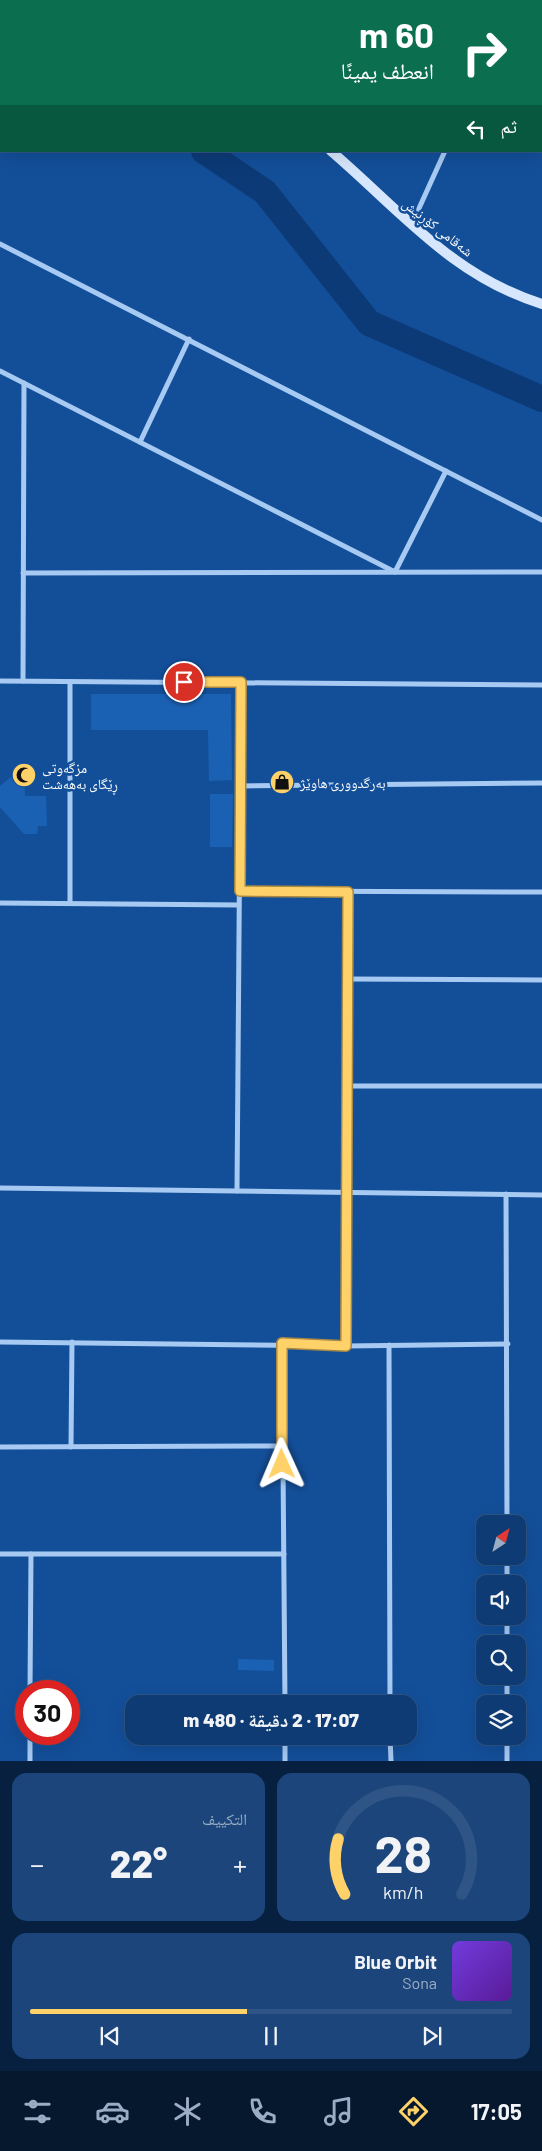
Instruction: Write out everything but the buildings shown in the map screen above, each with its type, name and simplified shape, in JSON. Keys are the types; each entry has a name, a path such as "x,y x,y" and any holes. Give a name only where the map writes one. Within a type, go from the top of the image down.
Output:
{"main road":[{"name":"شەقامی کۆڕنیش","path":"332,152 411,226 448,256 489,281 542,304"}],"street":[{"path":"411,226 445,152"},
{"path":"0,244 542,520"},
{"path":"140,442 189,339"},
{"path":"0,371 395,572"},
{"path":"23,681 24,383"},
{"path":"395,572 446,471"},
{"path":"23,573 542,572"},
{"path":"0,681 542,685"},
{"path":"70,682 70,903"},
{"path":"237,1191 241,682"},
{"path":"240,786 542,783"},
{"path":"240,891 542,892"},
{"path":"346,1346 348,892"},
{"path":"0,903 239,904"},
{"path":"348,979 542,980"},
{"path":"348,1086 542,1086"},
{"path":"0,1188 542,1195"},
{"path":"506,1194 508,1344 507,1515"},
{"path":"0,1342 282,1343 346,1346 508,1344"},
{"path":"71,1447 72,1342"},
{"path":"282,1343 285,1695"},
{"path":"389,1345 390,1695"},
{"path":"0,1447 282,1446"},
{"path":"0,1554 284,1554"},
{"path":"30,1680 31,1554"},
{"path":"30,1745 30,1761"},
{"path":"285,1745 285,1761"},
{"path":"390,1745 390,1761"},
{"path":"507,1745 507,1761"}],"shaded area":[{"path":"91,694 231,694 232,780 209,781 208,730 91,730"},
{"path":"16,773 21,774 24,779 25,796 46,796 47,826 38,826 37,834 24,834 0,807 0,786"},
{"path":"210,794 233,794 232,847 210,847"},
{"path":"238,1659 274,1660 274,1671 238,1670"}],"waterway":[{"path":"205,152 265,192 369,323 542,399"}],"place":[{"name":"مزگەوتی ڕێگای بەھەشت","path":"24,775"},
{"name":"بەرگدووری هاوێژ","path":"282,782"}],"route":[{"path":"184,682 241,682 240,891 348,892 346,1346 282,1343 282,1464"}]}
